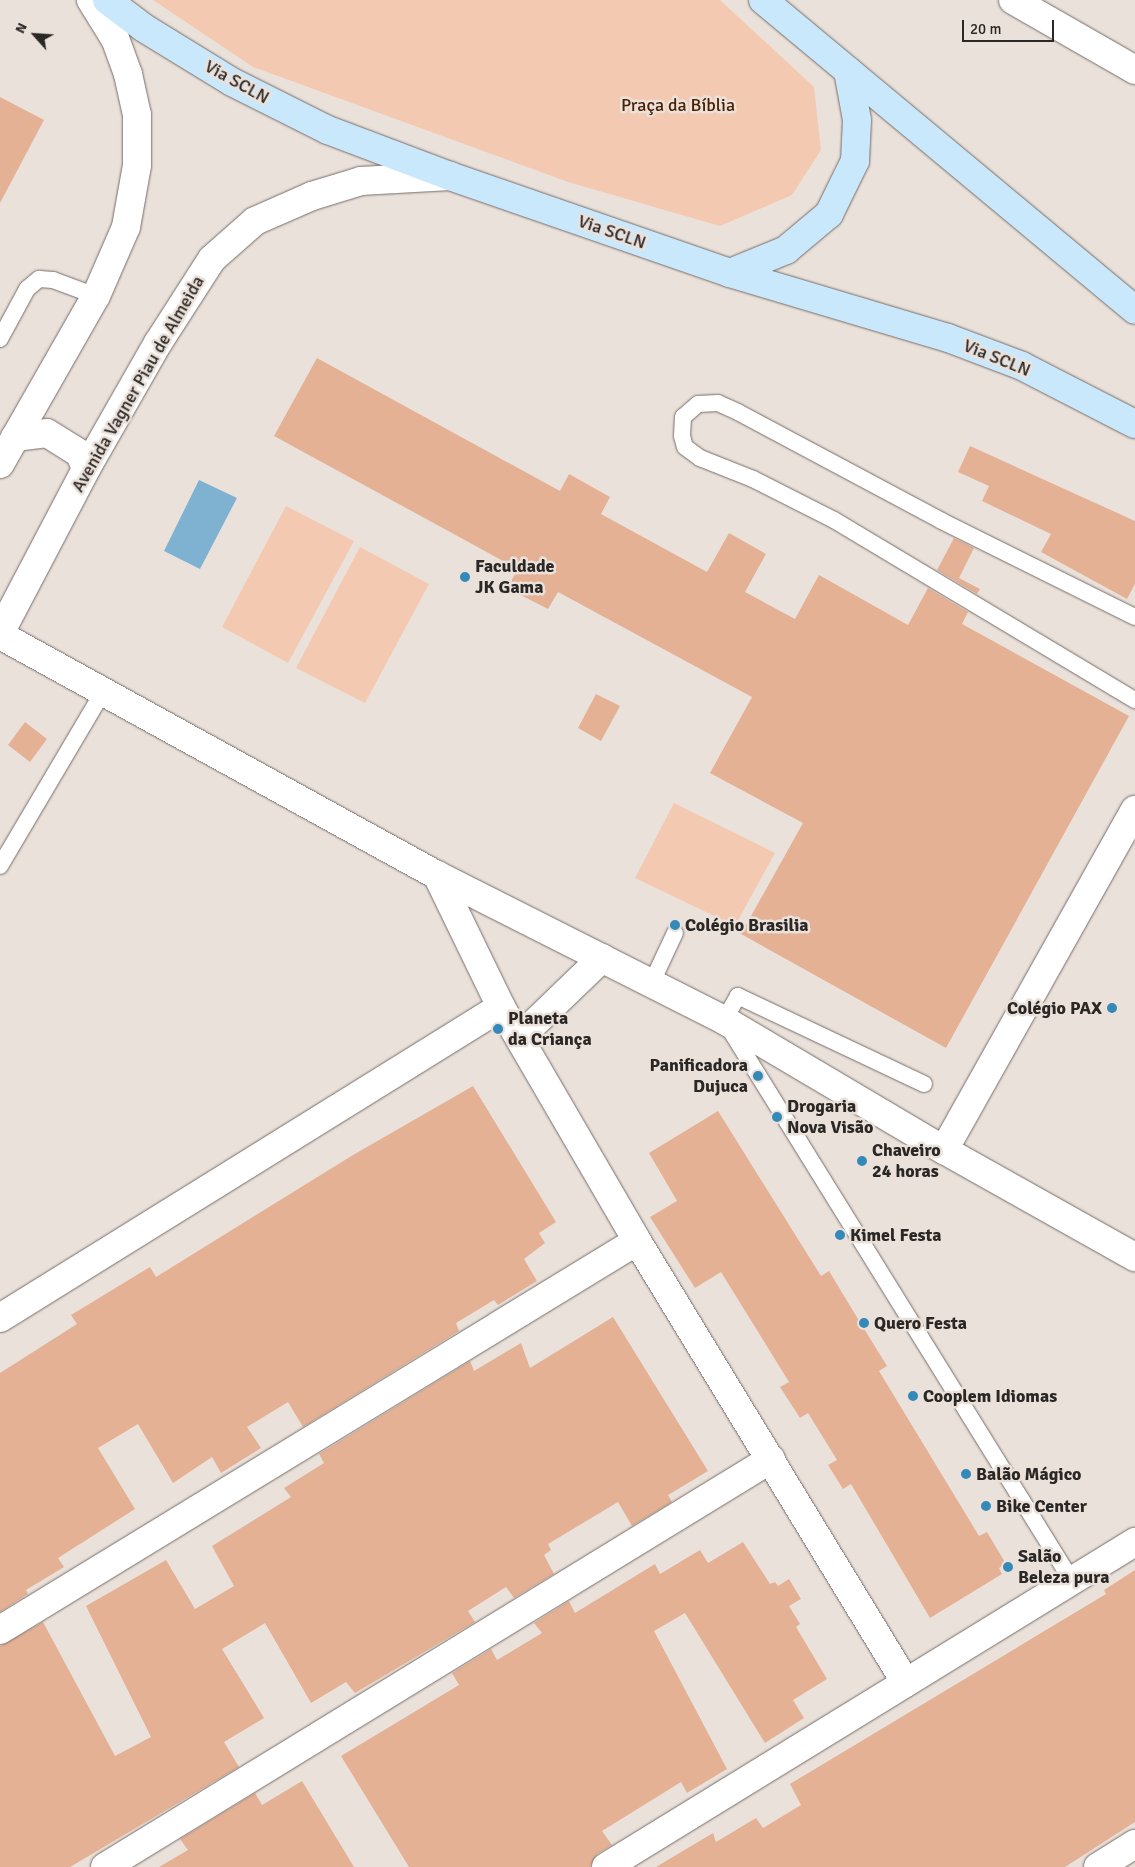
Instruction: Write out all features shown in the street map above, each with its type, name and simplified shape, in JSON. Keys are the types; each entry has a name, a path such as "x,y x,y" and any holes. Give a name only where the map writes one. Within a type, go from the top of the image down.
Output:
{"main road":[{"name":"Via SCLN","path":"107,0 144,28 232,82 328,130 450,176 730,273 948,338 1022,366 1135,424"},
{"path":"763,0 1135,310"},
{"path":"730,273 786,250 829,214 855,161 857,120 848,71"}],"street":[{"path":"0,464 96,296 126,227 137,165 137,115 128,74 118,48 91,0"},
{"path":"1013,0 1135,70"},
{"name":"Avenida Vagner Piau de Almeida","path":"0,634 86,469 158,343 212,259 255,221 312,196 361,181 450,176"},
{"path":"15,437 48,433 80,454 86,469"},
{"path":"0,634 437,875 724,1020 944,1150 1135,1257"},
{"path":"944,1150 1135,810"},
{"path":"437,875 501,1007 520,1037 636,1242 772,1459 906,1683"},
{"path":"520,1037 602,958"},
{"path":"0,1318 501,1007"},
{"path":"0,1630 636,1242"},
{"path":"105,1867 772,1459"},
{"path":"606,1867 1135,1542"},
{"path":"1098,1867 1135,1844"}],"lane":[{"path":"0,339 27,289 39,279 54,280 96,296"},
{"path":"1135,617 942,521 718,403 698,404 683,417 682,436 685,447 700,458 753,479 834,520 1135,700"},
{"path":"0,866 104,692"},
{"path":"652,982 676,933"},
{"path":"924,1084 738,996 724,1020 1072,1581"}],"green space":[{"name":"Praça da Bíblia","path":"153,0 720,0 814,87 821,150 792,195 720,226 568,182 253,67"},
{"path":"286,506 354,541 288,663 222,627"},
{"path":"360,547 429,584 365,703 296,668"},
{"path":"674,803 775,853 735,926 635,878"}],"water":[{"path":"199,480 237,498 200,569 164,551"}],"building":[{"path":"0,97 44,120 0,203"},
{"path":"317,358 560,491 569,474 610,497 601,514 707,572 729,533 766,554 745,592 795,619 819,575 908,625 928,588 968,612 962,624 1129,716 946,1048 741,934 803,823 710,773 752,697 558,592 548,609 507,588 518,569 274,436"},
{"path":"970,446 1135,521 1135,584 1127,599 1041,552 1051,534 982,501 989,486 958,472"},
{"path":"954,538 974,548 959,578 980,589 977,594 937,570"},
{"path":"596,694 620,706 601,741 578,728"},
{"path":"25,722 47,739 30,762 8,745"},
{"path":"473,1086 556,1222 539,1233 545,1243 524,1259 537,1281 498,1305 494,1300 456,1323 459,1331 303,1427 288,1402 247,1427 261,1448 221,1473 212,1457 173,1483 138,1424 98,1448 135,1509 58,1558 64,1567 26,1590 28,1594 0,1612 0,1373 77,1324 71,1315 150,1267 156,1277 353,1155"},
{"path":"718,1111 821,1276 829,1271 887,1366 879,1371 979,1536 987,1532 1006,1564 999,1568 1002,1574 930,1618 851,1484 843,1489 828,1465 837,1460 808,1413 800,1418 780,1387 789,1382 721,1272 695,1288 650,1217 677,1201 649,1153"},
{"path":"613,1317 708,1471 668,1495 672,1502 632,1526 618,1502 548,1544 551,1550 544,1555 554,1574 514,1598 506,1587 468,1611 475,1622 355,1693 346,1682 311,1703 265,1623 222,1649 264,1718 224,1742 239,1767 70,1867 0,1867 0,1646 43,1622 115,1756 151,1737 86,1606 166,1560 195,1609 234,1586 212,1546 291,1497 284,1488 324,1463 319,1454 470,1361 474,1371 521,1343 530,1368"},
{"path":"743,1542 770,1584 775,1582 778,1586 789,1579 801,1599 789,1606 800,1624 796,1627 827,1679 793,1700 804,1718 765,1743 685,1613 654,1631 727,1769 687,1793 681,1782 602,1831 612,1845 597,1854 590,1867 409,1867 341,1756 459,1685 452,1673 491,1649 497,1660 542,1633 534,1623 569,1601 575,1613 655,1564 660,1574 700,1550 708,1563"},
{"path":"1135,1570 1135,1822 1065,1867 656,1867 713,1833 716,1842 756,1818 763,1828 801,1805 790,1784 1106,1594 1104,1590"},
{"path":"302,1781 354,1867 159,1867 188,1850 180,1839 255,1793 262,1805"}],"place":[{"name":"Faculdade JK Gama","path":"465,577"},
{"name":"Colégio Brasilia","path":"675,925"},
{"name":"Colégio PAX","path":"1112,1008"},
{"name":"Planeta da Criança","path":"498,1029"},
{"name":"Panificadora Dujuca","path":"758,1076"},
{"name":"Drogaria Nova Visão","path":"777,1117"},
{"name":"Chaveiro 24 horas","path":"862,1161"},
{"name":"Kimel Festa","path":"840,1235"},
{"name":"Quero Festa","path":"864,1323"},
{"name":"Cooplem Idiomas","path":"913,1396"},
{"name":"Balão Mágico","path":"966,1474"},
{"name":"Bike Center","path":"986,1506"},
{"name":"Salão Beleza pura","path":"1008,1567"}]}
